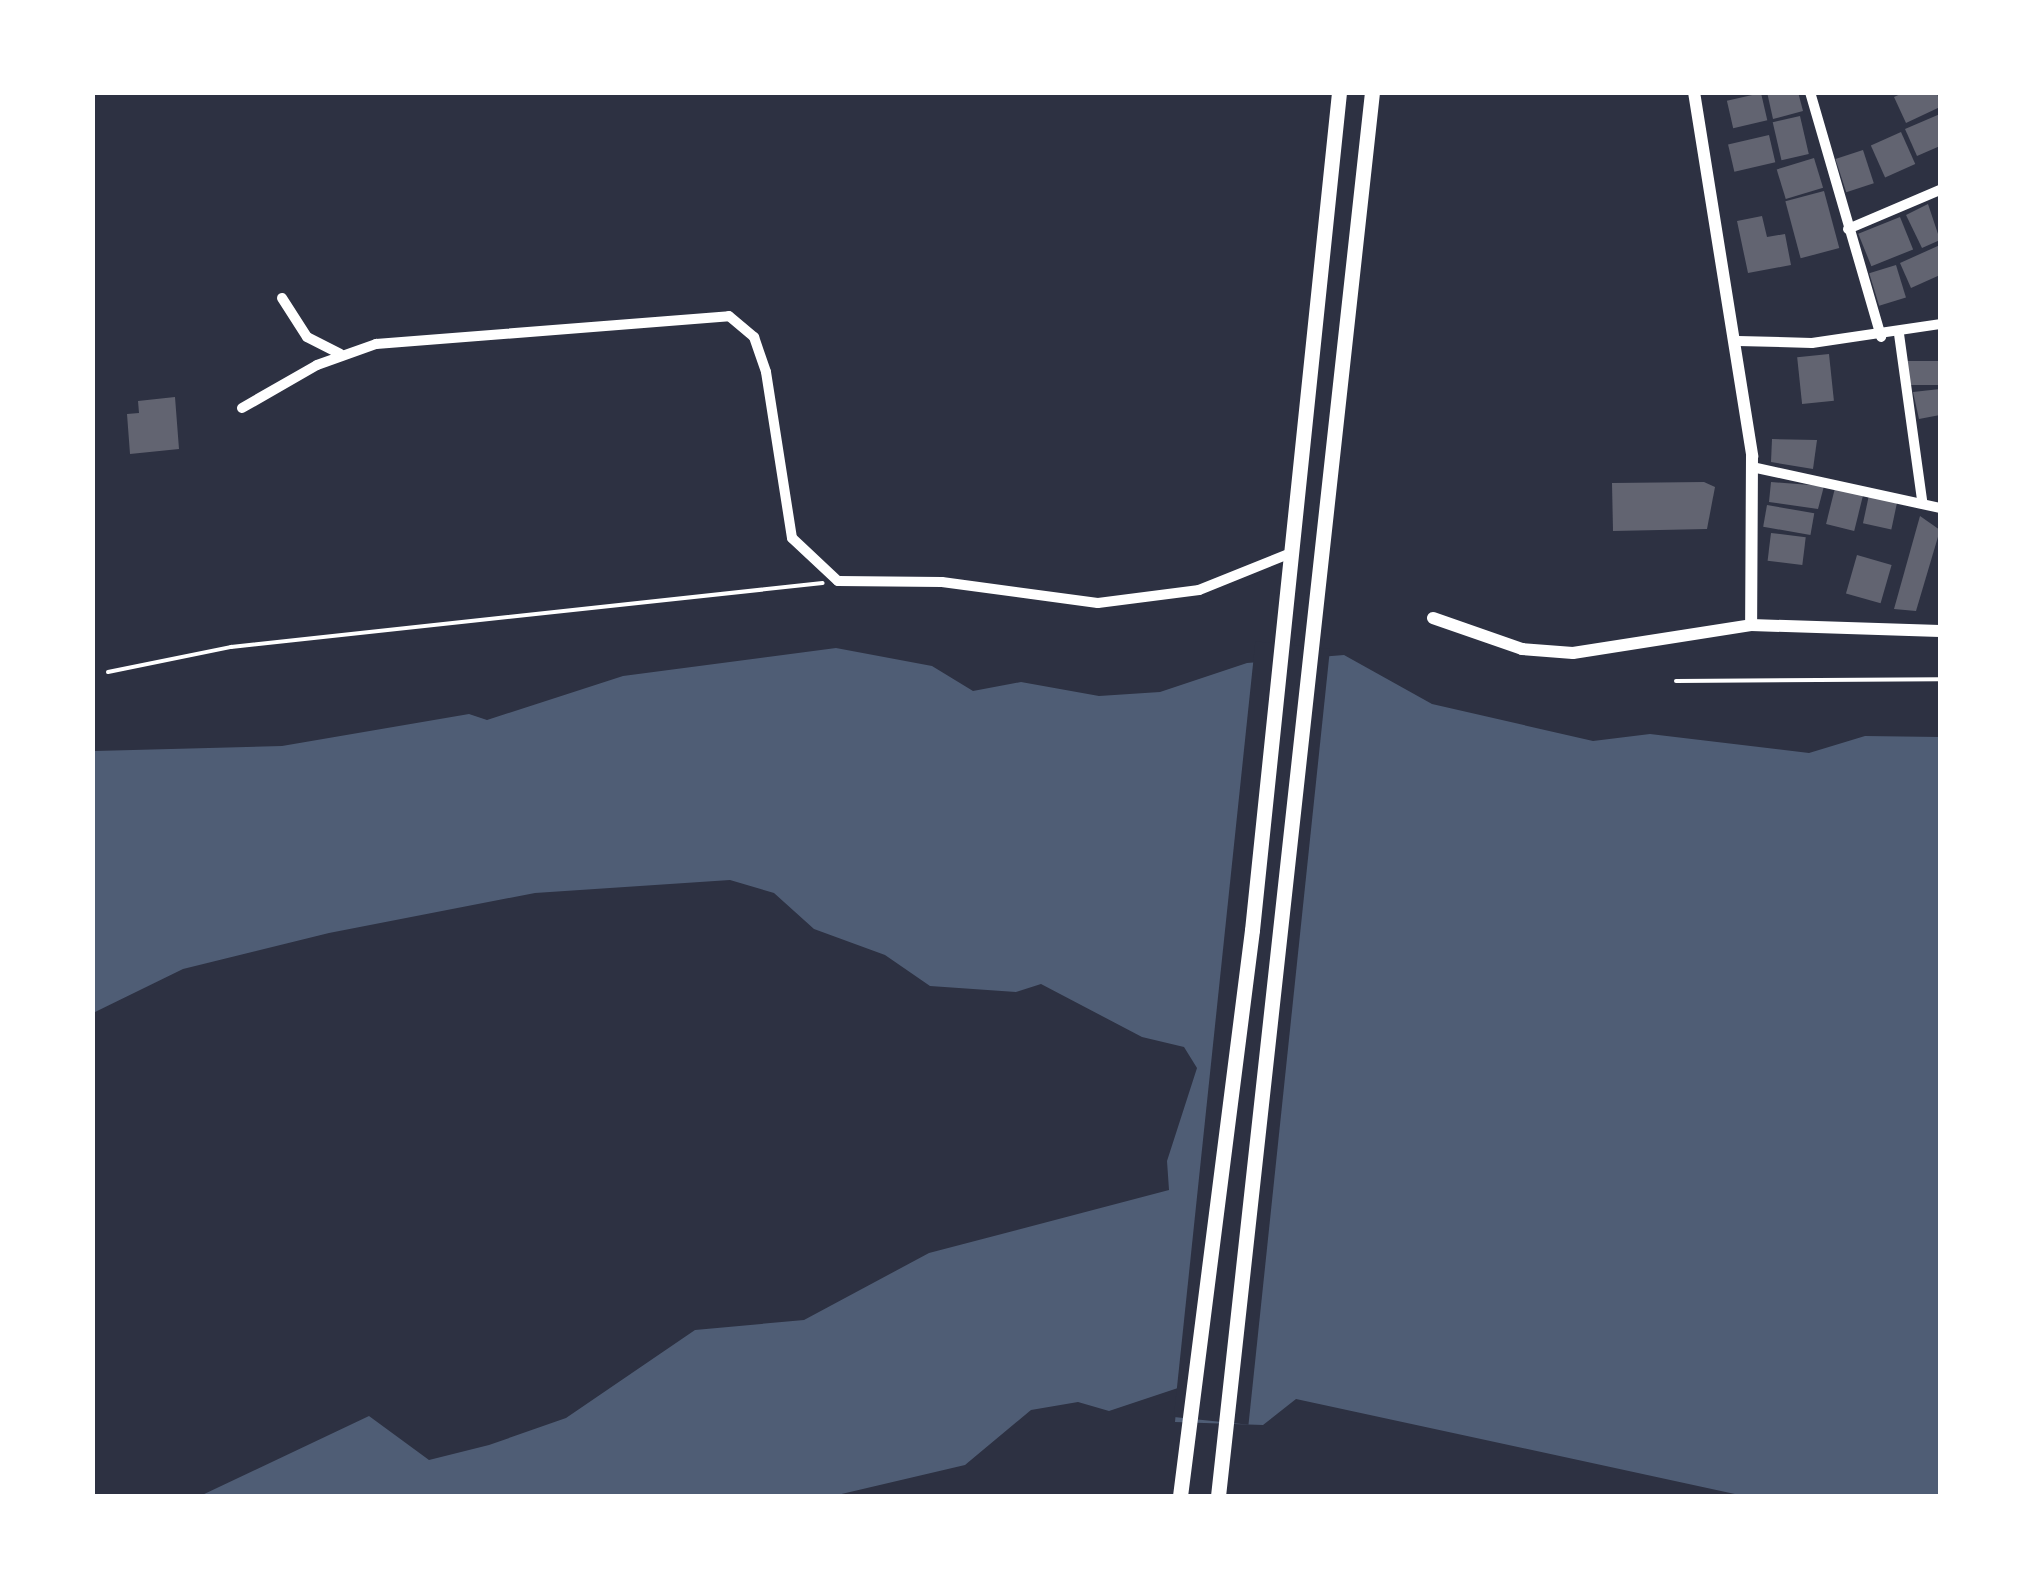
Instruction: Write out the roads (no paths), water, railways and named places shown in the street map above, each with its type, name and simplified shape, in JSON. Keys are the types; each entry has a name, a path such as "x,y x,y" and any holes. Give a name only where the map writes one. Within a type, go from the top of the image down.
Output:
{"highway":[{"path":"1180,1496 1252,930 1283,582 1340,92"},
{"path":"1218,1496 1229,1429 1313,581 1372,92"}],"street":[{"path":"1694,92 1738,341 1752,468 1751,624"},
{"path":"1810,92 1881,337"},
{"path":"1848,229 1940,190"},
{"path":"282,298 307,336 340,354"},
{"path":"242,408 340,354 730,316 754,337 766,372 792,538 838,581 942,582 1098,603 1198,590 1286,556"},
{"path":"1738,341 1881,337 1940,324"},
{"path":"1899,334 1922,500"},
{"path":"1752,468 1922,500 1940,508"},
{"path":"1433,618 1522,649 1573,653 1751,624 1940,631"}],"water":[{"path":"836,648 932,666 973,691 1021,682 1099,696 1160,692 1247,663 1344,655 1432,704 1593,741 1650,734 1809,753 1865,736 1940,737 1940,1496 1744,1496 1296,1399 1263,1425 1175,1422 1178,1388 1109,1411 1078,1402 1031,1410 965,1465 833,1496 200,1496 369,1416 429,1460 489,1445 566,1418 695,1330 804,1320 929,1253 1169,1190 1167,1161 1197,1068 1184,1047 1142,1037 1041,984 1016,992 930,986 885,955 814,929 774,893 730,880 535,893 329,933 183,969 93,1013 95,751 282,746 469,714 487,720 623,676"}]}
